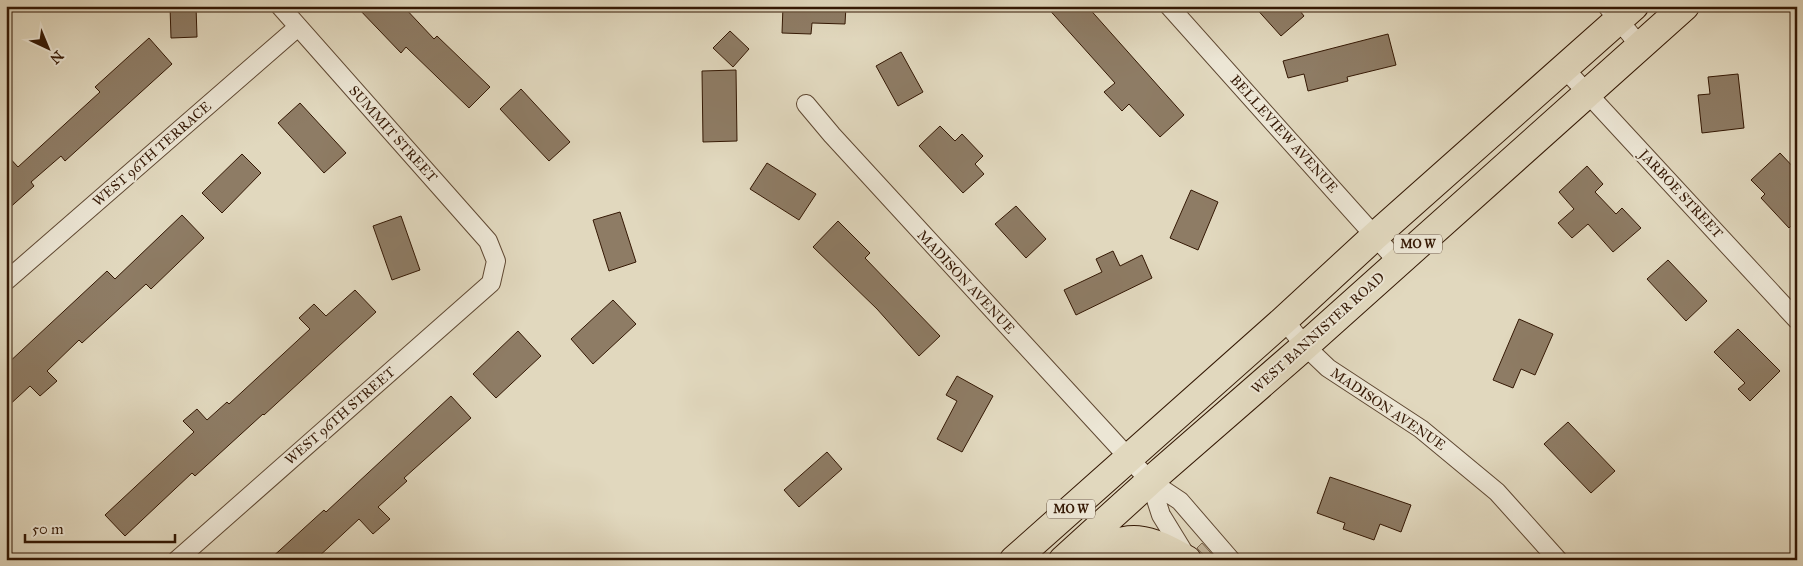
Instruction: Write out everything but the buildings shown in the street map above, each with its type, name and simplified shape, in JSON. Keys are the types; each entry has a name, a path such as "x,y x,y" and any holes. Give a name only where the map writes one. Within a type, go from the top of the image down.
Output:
{"main road":[{"name":"WEST BANNISTER ROAD","path":"1063,560 1685,6"},
{"name":"MO W","path":"1014,560 1564,68 1620,11"},
{"path":"1090,560 1104,548 1132,540 1146,540 1161,545 1188,560"}],"street":[{"name":"SUMMIT STREET","path":"280,6 488,241 496,261 494,267"},
{"name":"BELLEVIEW AVENUE","path":"1168,6 1398,262"},
{"path":"1620,11 1640,46"},
{"name":"WEST 96TH TERRACE","path":"6,281 298,27"},
{"name":"JARBOE STREET","path":"1564,68 1797,320"},
{"name":"MADISON AVENUE","path":"806,104 832,135 1150,481"},
{"name":"WEST 96TH STREET","path":"177,560 491,283 494,267"},
{"name":"MADISON AVENUE","path":"1284,320 1305,346 1328,368 1421,429 1497,492 1558,560"},
{"path":"1150,481 1161,515 1188,560"},
{"path":"1150,481 1180,501 1231,560"}],"shaded area":[{"path":"1202,543 1217,560 1208,560 1197,548"},
{"path":"1137,556 1156,560 1118,560 1124,557"}]}
